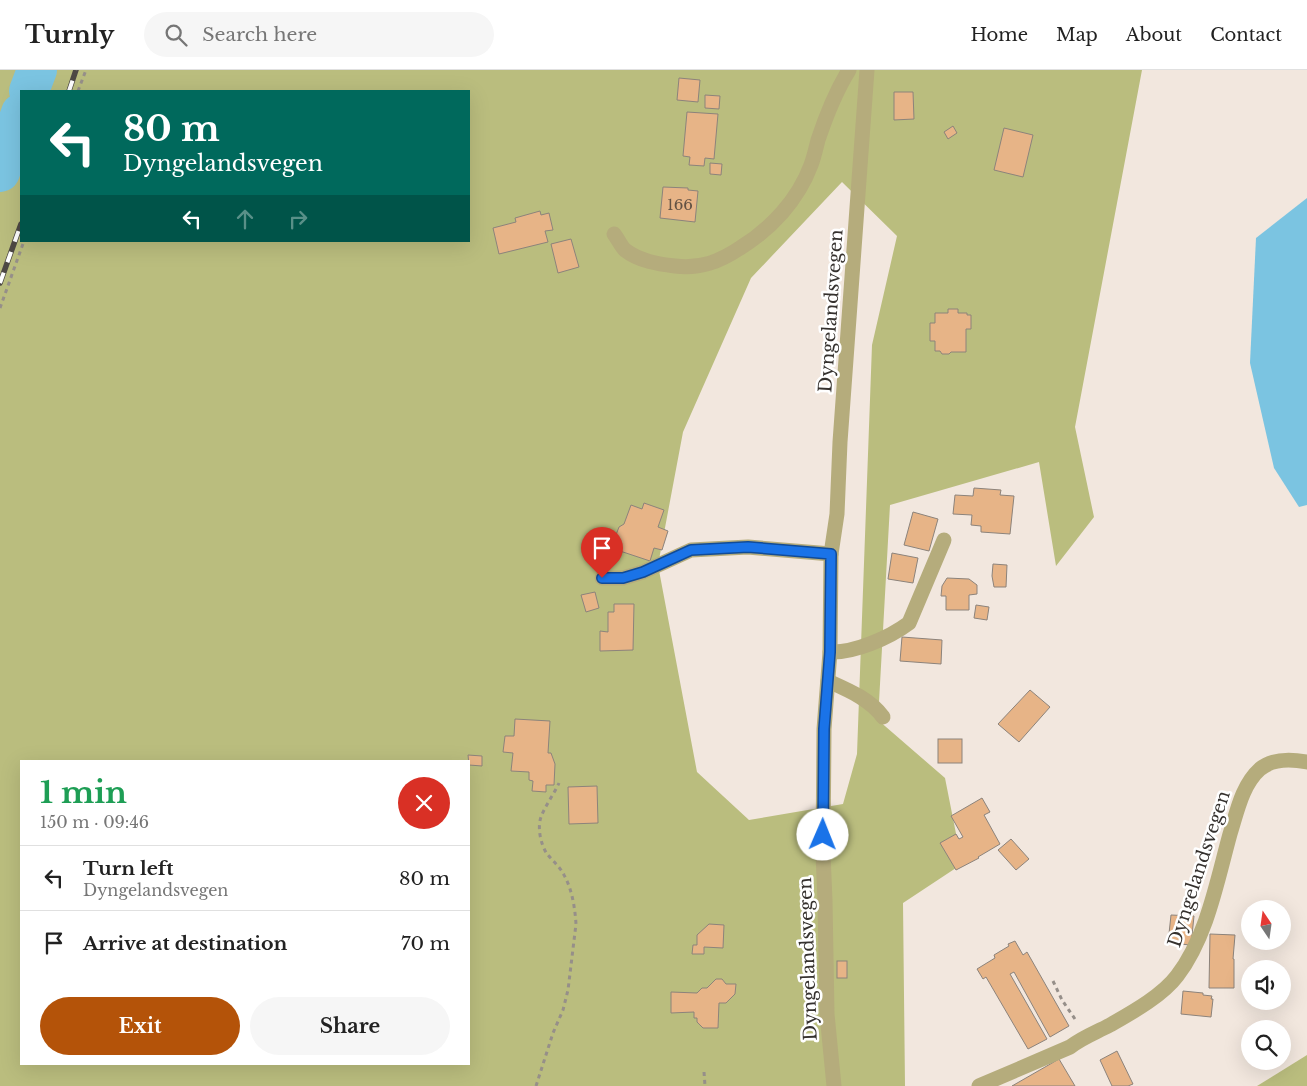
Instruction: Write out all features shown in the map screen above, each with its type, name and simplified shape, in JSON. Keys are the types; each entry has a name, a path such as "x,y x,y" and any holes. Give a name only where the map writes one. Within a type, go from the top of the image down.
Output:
{"street":[{"path":"614,234 624,249 638,258 684,267 710,264 732,254 754,239 778,218 793,198 810,167 828,113 850,70"},
{"name":"Dyngelandsvegen","path":"834,1086 827,1014 823,853 824,729 830,652 831,554 837,514 840,442 867,70"},
{"path":"830,652 842,652 862,647 899,631 909,624 944,540"},
{"path":"602,578 623,578 643,572 691,550 748,547 831,554"},
{"path":"828,681 860,696 883,717"},
{"name":"Dyngelandsvegen","path":"979,1086 1070,1048 1082,1038 1138,1008 1176,978 1191,957 1200,938 1244,790 1250,779 1261,768 1271,762 1292,759 1307,762"}],"path":[{"path":"78,90 86,70"},
{"path":"0,308 24,242"},
{"path":"536,1086 553,1032 563,1010 568,990 576,924 575,913 565,877 546,853 539,827 540,818 560,783"},
{"path":"1053,981 1062,1000 1083,1032 1082,1038"},
{"path":"704,1072 705,1086"}],"green space":[{"path":"0,70 1142,70 1075,427 1094,517 1056,566 1039,462 890,505 878,720 945,778 962,864 903,903 905,1086 0,1086","holes":["842,182 897,236 872,345 857,754 843,804 749,820 697,772 658,565 683,432 751,278"]},
{"path":"1307,1055 1307,1086 1257,1086 1283,1070 1291,1070 1291,1065"}],"water":[{"path":"1307,198 1307,505 1299,507 1274,468 1250,363 1256,238"}],"building":[{"path":"679,78 700,80 698,102 677,100"},
{"path":"894,92 913,92 914,119 894,120"},
{"path":"705,95 720,96 719,109 705,108"},
{"path":"687,112 718,114 714,159 705,158 704,166 689,165 690,157 683,156"},
{"path":"953,126 957,133 948,139 944,132"},
{"path":"1004,128 1033,135 1023,177 994,170"},
{"path":"710,163 722,164 721,175 710,174"},
{"path":"663,187 688,188 688,190 698,191 695,222 660,218"},
{"path":"540,211 541,215 549,213 553,230 545,231 548,242 499,254 493,228 516,222 515,218"},
{"path":"571,239 579,267 558,273 551,244"},
{"path":"948,309 958,309 958,313 971,315 971,329 966,329 966,352 942,354 940,351 935,351 935,341 930,341 930,323 935,323 935,313 948,313"},
{"path":"974,488 1001,490 1000,495 1014,496 1010,534 981,532 981,526 971,525 972,515 953,514 955,495 973,496"},
{"path":"644,503 664,510 658,527 668,531 662,550 654,548 650,561 611,548 619,527 624,524 631,505 642,509"},
{"path":"913,512 938,519 929,551 904,545"},
{"path":"892,553 918,558 913,583 888,579"},
{"path":"993,564 1007,565 1006,587 994,587 992,576"},
{"path":"947,578 969,579 977,585 977,594 969,595 969,610 946,610 946,596 941,596 942,586"},
{"path":"595,592 599,608 586,612 581,595"},
{"path":"614,604 634,604 633,650 600,651 600,631 608,632 608,612 614,612"},
{"path":"976,605 989,607 987,620 974,618"},
{"path":"902,637 942,640 941,664 900,661"},
{"path":"1030,690 1050,707 1019,742 998,724"},
{"path":"515,719 550,721 548,753 551,753 555,764 554,785 546,785 546,792 532,791 533,781 529,780 529,772 511,771 513,753 503,752 505,736 514,736"},
{"path":"938,739 962,739 962,763 938,763"},
{"path":"468,755 482,756 482,766 470,765"},
{"path":"597,786 598,823 569,824 568,787"},
{"path":"982,798 990,812 984,815 1000,844 956,870 940,843 956,834 959,839 963,837 951,816"},
{"path":"1011,839 1029,859 1016,870 998,850"},
{"path":"1171,915 1194,916 1191,945 1168,943"},
{"path":"709,924 724,925 723,948 704,947 704,954 692,954 693,945 697,945 697,935"},
{"path":"1210,934 1235,935 1233,959 1234,988 1209,988"},
{"path":"1015,941 1023,955 1027,952 1069,1026 1050,1037 1014,972 1010,974 1047,1039 1028,1049 986,977 983,979 977,969 995,958 994,955"},
{"path":"837,961 847,961 847,978 837,978"},
{"path":"716,979 722,979 726,984 736,984 735,994 726,1003 719,1003 718,1028 703,1028 697,1022 697,1018 694,1018 694,1012 671,1013 671,992 697,993 702,988 707,988"},
{"path":"1183,991 1212,996 1211,1017 1181,1014"},
{"path":"1117,1051 1133,1084 1128,1086 1112,1086 1100,1060"},
{"path":"1059,1059 1075,1086 1012,1086"}],"waterway":[{"path":"29,90 37,70"},
{"path":"0,172 20,116"}],"railway":[{"path":"69,90 76,70"},
{"path":"0,283 20,227"}],"route":[{"path":"602,578 623,578 643,572 691,550 748,547 831,554 830,652 824,729 823,835"}]}
